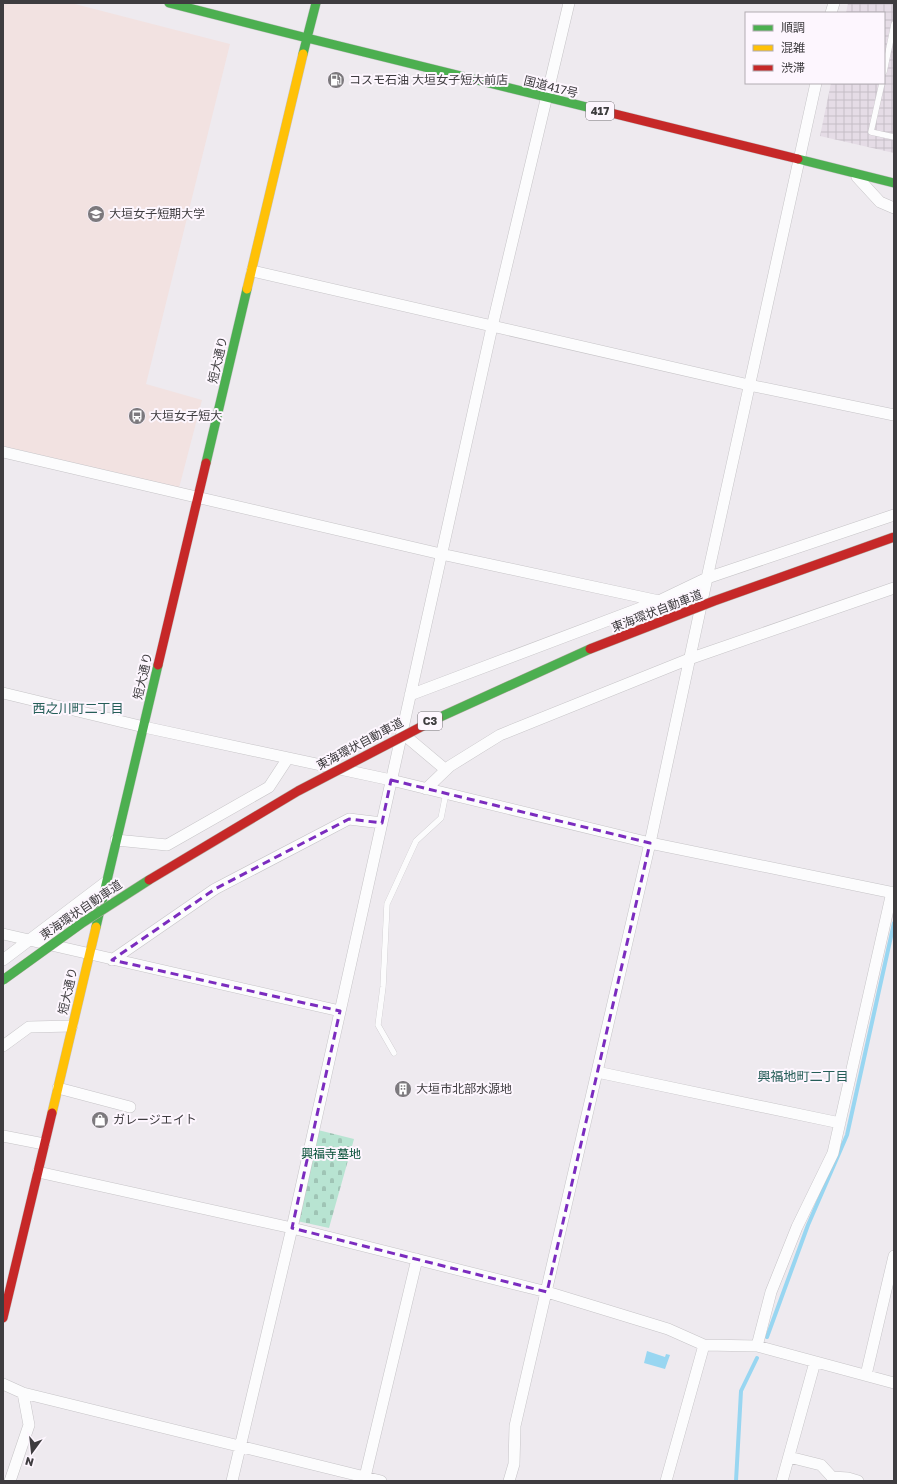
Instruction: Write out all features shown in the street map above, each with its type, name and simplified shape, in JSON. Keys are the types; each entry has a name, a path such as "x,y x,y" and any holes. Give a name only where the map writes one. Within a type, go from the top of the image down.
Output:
{"main road":[{"name":"国道417号","path":"168,3 546,98 894,183"},
{"path":"307,38 316,3"},
{"name":"短大通り","path":"3,1318 307,38"},
{"name":"東海環状自動車道","path":"3,980 30,959 159,872 288,795 413,729 538,671 669,618 894,537"}],"street":[{"path":"232,1481 292,1228 492,327 569,3"},
{"path":"509,1481 514,1464 515,1426 650,843 816,84"},
{"path":"854,173 880,202 894,208"},
{"path":"252,271 749,385 894,415"},
{"path":"3,452 441,554 700,610"},
{"path":"410,695 658,601 707,578 894,516"},
{"path":"426,789 446,770 500,735 689,659 894,588"},
{"path":"3,694 144,727 391,780 650,843 893,893 833,1153 798,1227 772,1292 757,1346"},
{"path":"402,732 446,770"},
{"path":"116,840 166,845 269,787 288,758"},
{"path":"112,960 215,889 349,819 382,823"},
{"path":"3,960 106,882"},
{"path":"3,934 88,955 340,1011"},
{"path":"3,1046 29,1028 72,1026"},
{"path":"598,1072 840,1123"},
{"path":"58,1088 130,1107"},
{"path":"3,1136 44,1144"},
{"path":"38,1172 292,1228 547,1292 668,1329 704,1344 757,1346 894,1383"},
{"path":"866,1375 894,1256"},
{"path":"365,1477 417,1259"},
{"path":"666,1481 704,1344"},
{"path":"782,1481 815,1362"},
{"path":"3,1384 23,1393 241,1446 347,1476 365,1477 381,1481"},
{"path":"10,1481 29,1425 23,1393"},
{"path":"789,1457 821,1465 832,1477 848,1478 858,1481"}],"lane":[{"path":"885,68 892,42 894,24"},
{"path":"882,84 871,132 894,137"},
{"path":"394,1053 378,1025 383,987 387,904 416,841 442,818 446,793"}],"highlighted area":[{"path":"391,780 650,843 547,1292 292,1228 340,1011 112,960 215,889 349,819 382,823"}],"shaded area":[{"name":"大垣女子短期大学","path":"3,3 71,3 230,44 146,384 202,400 179,488 3,446"},
{"path":"848,3 894,3 894,153 820,136 831,84 885,84 885,12 846,12"}],"green space":[{"name":"興福寺墓地","path":"318,1130 354,1139 329,1228 297,1221"}],"water":[{"path":"647,1351 665,1357 666,1354 670,1355 665,1369 644,1363"}],"waterway":[{"path":"767,1337 808,1225 847,1135 894,923"},
{"path":"736,1481 741,1391 757,1358"}],"traffic: fast":[{"path":"169,3 307,38 303,54"},
{"path":"316,3 307,38 603,111"},
{"path":"798,159 894,183"},
{"path":"206,463 247,289"},
{"path":"438,718 590,649"},
{"path":"96,927 158,665"},
{"path":"3,980 82,923 149,880"}],"traffic: slow":[{"path":"247,289 303,54"},
{"path":"52,1113 96,927"}],"traffic: jam":[{"path":"603,111 798,159"},
{"path":"158,665 206,463"},
{"path":"590,649 714,601 894,537"},
{"path":"149,880 298,791 438,718"},
{"path":"3,1318 52,1113"}],"place":[{"name":"コスモ石油 大垣女子短大前店","path":"336,80"},
{"name":"大垣女子短期大学","path":"96,214"},
{"name":"大垣女子短大","path":"137,416"},
{"name":"大垣市北部水源地","path":"403,1089"},
{"name":"ガレージエイト","path":"100,1120"}],"district":[{"name":"西之川町二丁目","path":"78,708"},
{"name":"興福地町二丁目","path":"803,1076"}]}
